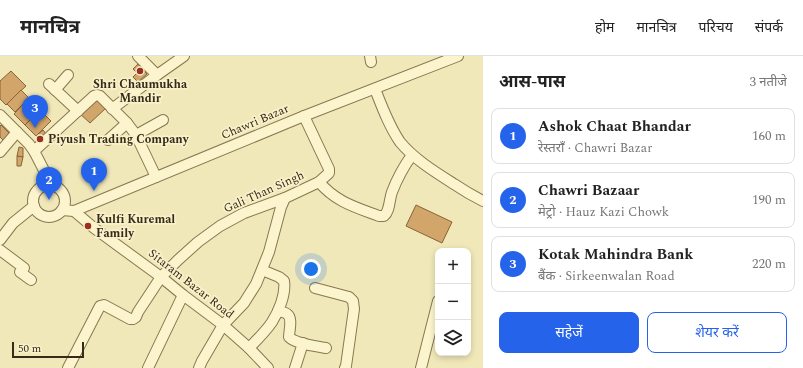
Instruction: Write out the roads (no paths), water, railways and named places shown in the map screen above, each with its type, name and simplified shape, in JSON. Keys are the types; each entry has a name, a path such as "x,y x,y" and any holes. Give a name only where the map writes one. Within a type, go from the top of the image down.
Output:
{"street":[{"path":"138,56 157,75"},
{"path":"112,108 184,56"},
{"name":"Chawri Bazar","path":"62,210 74,211 304,116 458,56"},
{"path":"68,75 52,87 78,111"},
{"path":"375,89 390,125 400,141 412,155 443,177 483,201"},
{"path":"34,152 94,96 97,95 100,96 127,123 136,135 156,177"},
{"path":"0,115 29,144 52,186"},
{"name":"Gali Than Singh","path":"68,368 100,306 104,305 130,319 133,319 136,317 161,276 198,242 220,226 244,213 285,198 319,182 329,173 329,169 304,116"},
{"path":"136,135 163,120"},
{"path":"108,140 127,123"},
{"path":"0,152 17,132"},
{"path":"319,182 326,190 338,199 379,216 384,216 388,213 392,191 405,164 412,155"},
{"path":"52,186 57,188 64,196 64,205 62,210 56,216 45,217 36,211 34,206 34,195 37,190 42,187 52,186"},
{"path":"199,368 223,325 244,303 256,284 269,252 285,198"},
{"path":"0,240 13,223 34,206"},
{"name":"Sitaram Bazar Road","path":"74,211 94,228 161,276 183,295 223,325 250,348 268,368"},
{"path":"0,250 24,268 20,272 31,280"},
{"path":"250,348 272,323 282,301 285,286 284,281 262,270"},
{"path":"315,288 349,297 353,301 354,309 345,368"},
{"path":"148,368 183,295"},
{"path":"278,311 289,315 289,337 294,341 326,348"},
{"path":"421,368 435,313"},
{"path":"295,368 303,343"}],"place":[{"name":"Shri Chaumukha Mandir","path":"140,71"},
{"name":"Kotak Mahindra Bank","path":"35,128"},
{"name":"Piyush Trading Company","path":"40,139"},
{"name":"Ashok Chaat Bhandar","path":"94,191"},
{"name":"Chawri Bazaar","path":"49,200"},
{"name":"Kulfi Kuremal Family","path":"88,226"}]}
